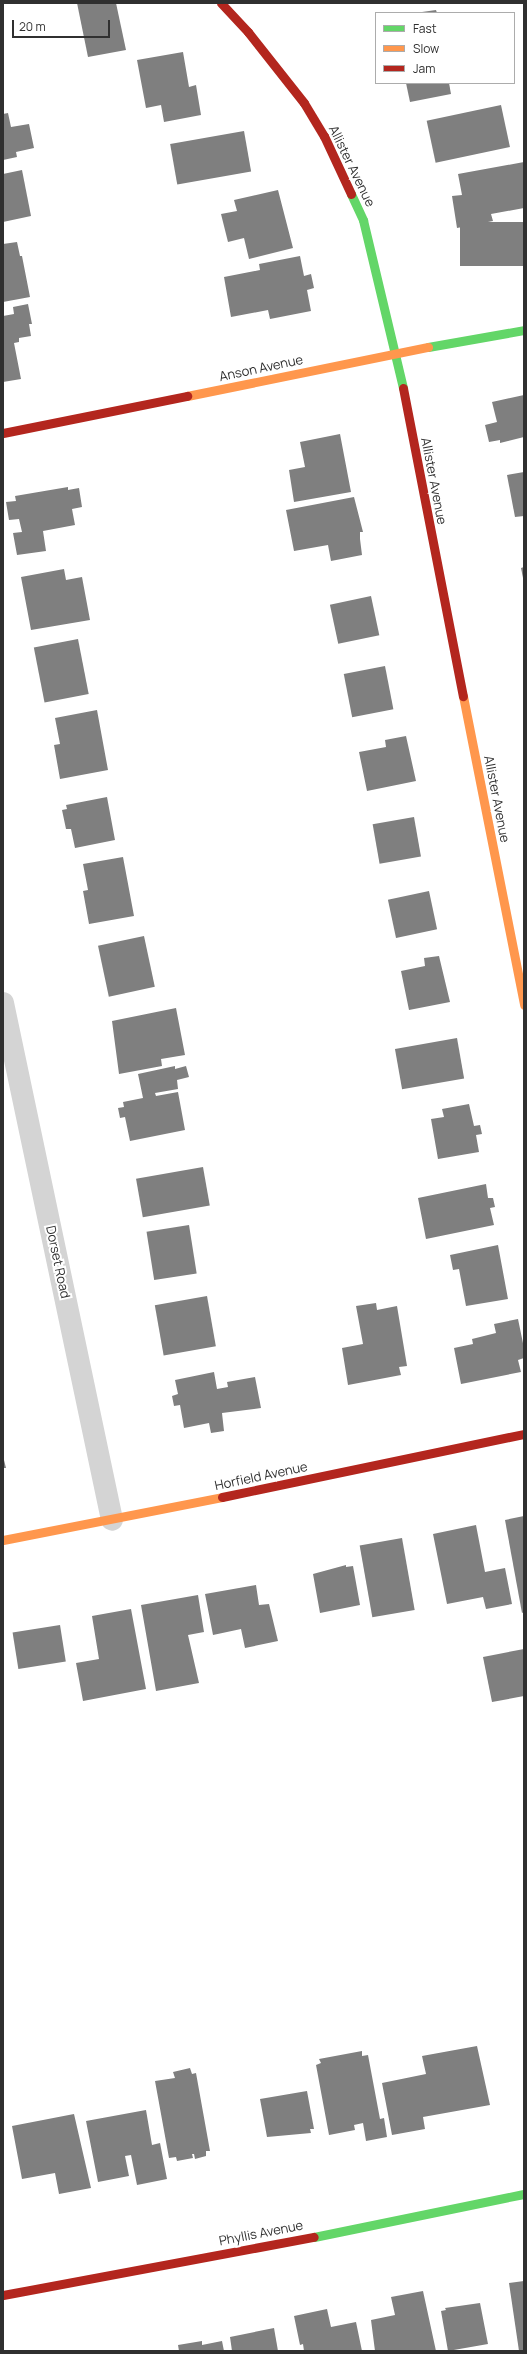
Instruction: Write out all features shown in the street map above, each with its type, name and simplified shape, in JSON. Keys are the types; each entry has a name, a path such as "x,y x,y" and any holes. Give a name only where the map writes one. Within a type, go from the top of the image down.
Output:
{"street":[{"name":"Allister Avenue","path":"221,3 248,32 304,103 324,136 363,220 396,353 524,1005"},
{"name":"Anson Avenue","path":"3,433 396,353 524,330"},
{"name":"Dorset Road","path":"3,1003 112,1520"},
{"name":"Horfield Avenue","path":"3,1540 112,1520 524,1434"},
{"name":"Phyllis Avenue","path":"3,2295 412,2218 524,2194"}],"building":[{"path":"77,3 116,3 126,50 88,57"},
{"path":"436,10 437,12 422,12"},
{"path":"183,52 189,87 196,85 201,115 164,122 161,105 146,108 137,60"},
{"path":"406,84 449,84 451,94 410,102"},
{"path":"501,105 510,147 436,163 427,121"},
{"path":"8,113 11,127 29,124 34,148 16,152 17,157 3,160 3,114"},
{"path":"244,131 251,171 177,184 170,144"},
{"path":"524,162 524,208 491,214 493,221 457,228 452,196 462,195 458,174"},
{"path":"22,170 31,216 3,222 3,174"},
{"path":"278,190 293,248 249,259 244,238 228,242 221,214 237,211 234,200"},
{"path":"460,222 524,222 524,266 460,266"},
{"path":"17,242 20,256 22,256 30,297 3,302 3,244"},
{"path":"300,256 304,276 311,274 314,288 307,290 311,311 270,319 268,310 231,317 224,277 260,270 259,264"},
{"path":"28,304 32,324 29,324 31,336 19,338 19,342 14,343 21,379 3,382 3,316 14,314 13,307"},
{"path":"524,395 524,437 500,443 500,440 489,442 485,425 497,422 492,402"},
{"path":"340,434 351,492 294,502 289,470 305,467 300,442"},
{"path":"524,472 524,516 515,517 507,475"},
{"path":"68,487 68,490 79,488 82,507 72,509 75,525 43,531 46,551 17,555 13,533 22,532 19,519 9,520 6,502 16,501 15,496"},
{"path":"354,497 363,532 360,532 362,555 331,561 328,545 294,551 286,510"},
{"path":"524,567 524,578 523,578 521,568"},
{"path":"64,569 66,580 82,577 90,620 31,630 21,577"},
{"path":"371,596 379,635 338,644 330,605"},
{"path":"78,639 89,694 45,703 34,648"},
{"path":"385,666 393,709 352,717 344,674"},
{"path":"97,710 108,770 60,779 54,745 60,744 55,718"},
{"path":"406,736 416,781 367,791 359,752 386,747 385,740"},
{"path":"107,797 115,840 75,848 71,829 66,829 62,810 67,809 66,805"},
{"path":"414,817 421,856 380,864 373,824"},
{"path":"123,857 134,916 89,924 83,891 88,890 83,864"},
{"path":"429,891 437,929 396,938 388,900"},
{"path":"144,936 155,987 109,997 98,946"},
{"path":"439,956 450,1002 409,1010 401,971 425,966 424,958"},
{"path":"176,1008 185,1055 161,1059 162,1066 119,1074 112,1021"},
{"path":"457,1038 464,1078 402,1089 395,1049"},
{"path":"175,1066 175,1069 186,1066 189,1077 177,1080 178,1089 155,1093 156,1096 178,1092 185,1130 130,1141 125,1117 120,1118 118,1108 124,1107 123,1102 143,1098 138,1074"},
{"path":"469,1104 474,1126 480,1125 482,1134 476,1135 479,1152 438,1159 431,1119 444,1117 442,1109"},
{"path":"203,1167 210,1205 143,1217 136,1179"},
{"path":"486,1184 488,1198 493,1198 495,1207 490,1208 494,1225 426,1239 418,1198"},
{"path":"189,1225 197,1273 154,1280 147,1232"},
{"path":"498,1245 508,1299 466,1306 459,1269 453,1270 450,1255"},
{"path":"207,1296 216,1346 164,1355 155,1305"},
{"path":"376,1303 377,1310 397,1306 407,1366 399,1367 401,1375 348,1385 342,1348 363,1344 356,1306"},
{"path":"518,1319 524,1348 524,1358 518,1360 521,1372 461,1384 454,1348 473,1344 472,1339 496,1333 494,1324"},
{"path":"214,1372 217,1389 228,1387 227,1382 255,1377 261,1408 222,1413 224,1431 211,1433 209,1423 184,1428 180,1405 174,1406 172,1396 178,1394 175,1380"},
{"path":"3,1456 6,1468 3,1468"},
{"path":"524,1516 524,1612 522,1613 505,1520"},
{"path":"476,1525 485,1572 505,1568 512,1604 486,1609 483,1597 447,1604 433,1534"},
{"path":"402,1538 415,1610 372,1617 360,1545"},
{"path":"346,1565 346,1567 353,1566 360,1605 320,1613 313,1574"},
{"path":"256,1585 259,1605 269,1604 278,1641 245,1648 241,1629 213,1635 205,1594"},
{"path":"198,1595 204,1632 188,1635 199,1683 156,1691 141,1605"},
{"path":"131,1609 146,1689 83,1701 76,1663 99,1659 92,1616"},
{"path":"60,1625 66,1662 18,1669 13,1633"},
{"path":"524,1649 524,1696 492,1702 483,1657"},
{"path":"477,2046 490,2105 423,2117 425,2129 392,2135 382,2083 426,2074 422,2056"},
{"path":"362,2051 362,2056 368,2055 380,2119 384,2118 387,2137 366,2141 363,2123 354,2125 355,2130 329,2135 316,2065 321,2063 319,2059"},
{"path":"190,2068 192,2074 196,2073 210,2151 206,2151 206,2156 195,2159 194,2154 192,2154 193,2158 177,2161 176,2157 169,2158 155,2081 175,2078 173,2072"},
{"path":"307,2091 314,2129 310,2129 311,2133 267,2137 260,2099"},
{"path":"146,2110 152,2145 160,2143 167,2179 137,2185 131,2155 125,2156 129,2176 98,2182 86,2121"},
{"path":"74,2114 91,2188 59,2194 55,2173 22,2179 12,2126"},
{"path":"524,2281 524,2351 519,2351 509,2283"},
{"path":"423,2291 436,2351 375,2351 371,2320 395,2315 391,2297"},
{"path":"480,2303 488,2344 448,2351 441,2311 446,2310 445,2308"},
{"path":"327,2309 331,2327 356,2322 362,2351 304,2351 303,2344 300,2345 294,2316"},
{"path":"274,2328 278,2351 232,2351 230,2337"},
{"path":"202,2341 202,2345 222,2341 224,2351 179,2351 178,2345"}],"traffic: fast":[{"path":"351,194 363,220 403,388"},
{"path":"428,347 524,330"},
{"path":"314,2237 524,2194"}],"traffic: slow":[{"path":"187,396 428,347"},
{"path":"463,696 524,1005"},
{"path":"3,1540 222,1497"}],"traffic: jam":[{"path":"221,3 248,32 304,103 324,136 351,194"},
{"path":"403,388 463,696"},
{"path":"3,433 187,396"},
{"path":"222,1497 524,1434"},
{"path":"3,2295 314,2237"}]}
